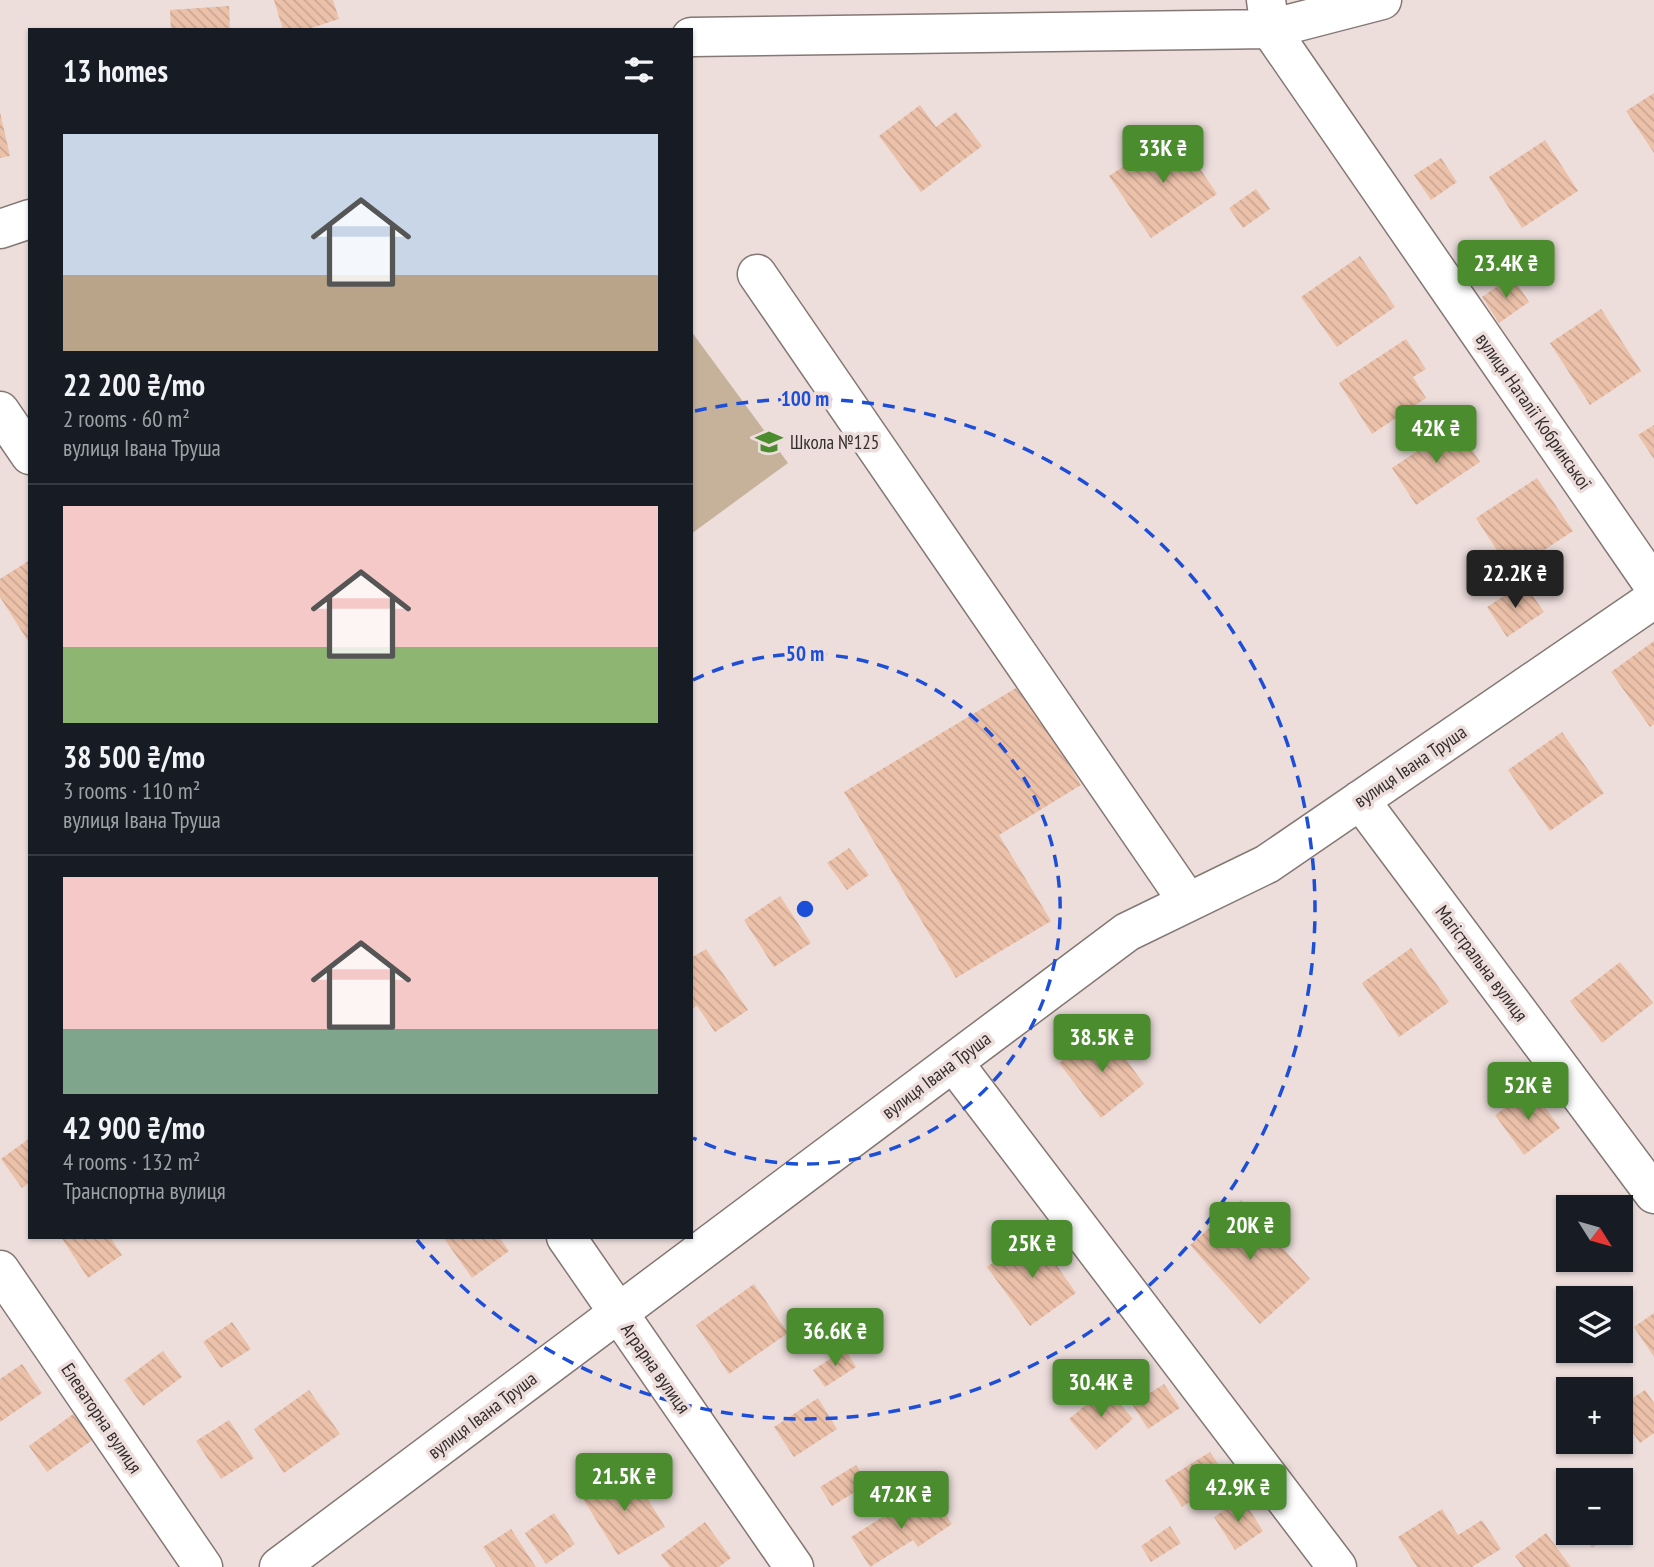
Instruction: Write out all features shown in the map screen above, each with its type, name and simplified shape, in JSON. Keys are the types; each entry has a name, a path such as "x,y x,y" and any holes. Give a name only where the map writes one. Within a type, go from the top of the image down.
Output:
{"street":[{"path":"693,37 1268,14 1382,0"},
{"name":"вулиця Наталії Кобринської","path":"1268,14 1654,586"},
{"path":"0,229 28,220"},
{"path":"757,274 1188,902"},
{"path":"0,411 28,452"},
{"name":"вулиця Івана Труша","path":"279,1567 1127,932 1267,864 1654,599"},
{"name":"Магістральна вулиця","path":"1360,800 1654,1194"},
{"path":"953,1062 1336,1567"},
{"name":"Аграрна вулиця","path":"567,1239 794,1567"},
{"name":"Елеваторна вулиця","path":"0,1270 203,1567"}],"shaded area":[{"path":"693,334 788,463 693,533"}],"building":[{"path":"274,0 333,0 339,19 311,28 282,28"},
{"path":"229,6 230,28 171,28 170,10"},
{"path":"1654,93 1654,153 1626,111"},
{"path":"920,105 936,127 956,112 982,146 921,192 879,136"},
{"path":"0,112 10,156 0,158"},
{"path":"1175,132 1217,194 1151,238 1109,176"},
{"path":"1545,140 1578,191 1522,228 1489,177"},
{"path":"1441,158 1457,182 1431,200 1414,175"},
{"path":"1256,189 1270,209 1243,228 1229,208"},
{"path":"1360,256 1395,307 1337,347 1301,297"},
{"path":"1512,276 1529,302 1499,323 1482,297"},
{"path":"1601,309 1641,371 1590,405 1550,343"},
{"path":"1406,339 1426,369 1413,377 1426,398 1372,434 1339,383"},
{"path":"1456,425 1480,462 1416,505 1392,468"},
{"path":"1654,425 1654,459 1638,435"},
{"path":"1537,478 1573,531 1511,572 1476,518"},
{"path":"28,561 28,641 0,597 0,579"},
{"path":"1524,583 1544,612 1507,637 1487,607"},
{"path":"1654,641 1654,724 1650,727 1611,672"},
{"path":"1021,685 1081,785 999,835 1051,921 956,978 844,792"},
{"path":"1562,732 1604,793 1550,831 1508,770"},
{"path":"849,848 869,875 847,890 827,863"},
{"path":"780,896 811,943 774,967 744,920"},
{"path":"1411,948 1449,1002 1399,1037 1362,983"},
{"path":"706,949 748,1010 715,1032 697,1006 693,1008 693,957"},
{"path":"1620,962 1653,1003 1602,1043 1570,1001"},
{"path":"1104,1030 1144,1084 1101,1118 1059,1063"},
{"path":"1532,1089 1560,1128 1524,1155 1495,1115"},
{"path":"28,1139 28,1184 22,1188 1,1159"},
{"path":"1241,1200 1310,1279 1260,1324 1190,1245"},
{"path":"1034,1233 1076,1293 1030,1326 987,1267"},
{"path":"62,1239 111,1239 122,1255 88,1278"},
{"path":"444,1239 500,1239 509,1251 472,1278"},
{"path":"754,1284 788,1333 729,1374 696,1325"},
{"path":"1654,1313 1654,1357 1634,1327"},
{"path":"232,1322 251,1349 221,1368 203,1342"},
{"path":"845,1349 856,1367 825,1387 813,1370"},
{"path":"163,1351 182,1377 143,1406 124,1380"},
{"path":"22,1364 42,1393 0,1422 0,1379"},
{"path":"1164,1384 1180,1408 1148,1429 1132,1404"},
{"path":"1106,1388 1133,1419 1096,1450 1069,1419"},
{"path":"309,1390 340,1434 284,1473 254,1429"},
{"path":"1645,1390 1654,1403 1654,1433 1640,1443 1633,1433 1633,1398"},
{"path":"818,1398 837,1429 794,1457 774,1427"},
{"path":"76,1412 94,1439 47,1472 29,1446"},
{"path":"229,1420 254,1458 221,1479 196,1441"},
{"path":"1210,1452 1227,1477 1182,1507 1165,1480"},
{"path":"856,1465 868,1484 832,1506 820,1487"},
{"path":"630,1470 665,1527 618,1555 583,1499"},
{"path":"935,1497 952,1524 918,1547 913,1540 870,1567 851,1537 895,1509 901,1519"},
{"path":"1242,1498 1263,1531 1235,1550 1214,1517"},
{"path":"1442,1509 1458,1535 1482,1520 1501,1549 1472,1567 1417,1567 1398,1537"},
{"path":"554,1513 575,1544 546,1564 525,1533"},
{"path":"705,1522 731,1558 719,1567 670,1567 661,1555"},
{"path":"1170,1526 1181,1543 1151,1562 1141,1546"},
{"path":"511,1529 536,1567 496,1567 483,1547"},
{"path":"1546,1533 1571,1567 1523,1567 1515,1556"}],"place":[{"name":"Школа №125","path":"769,442"}]}
